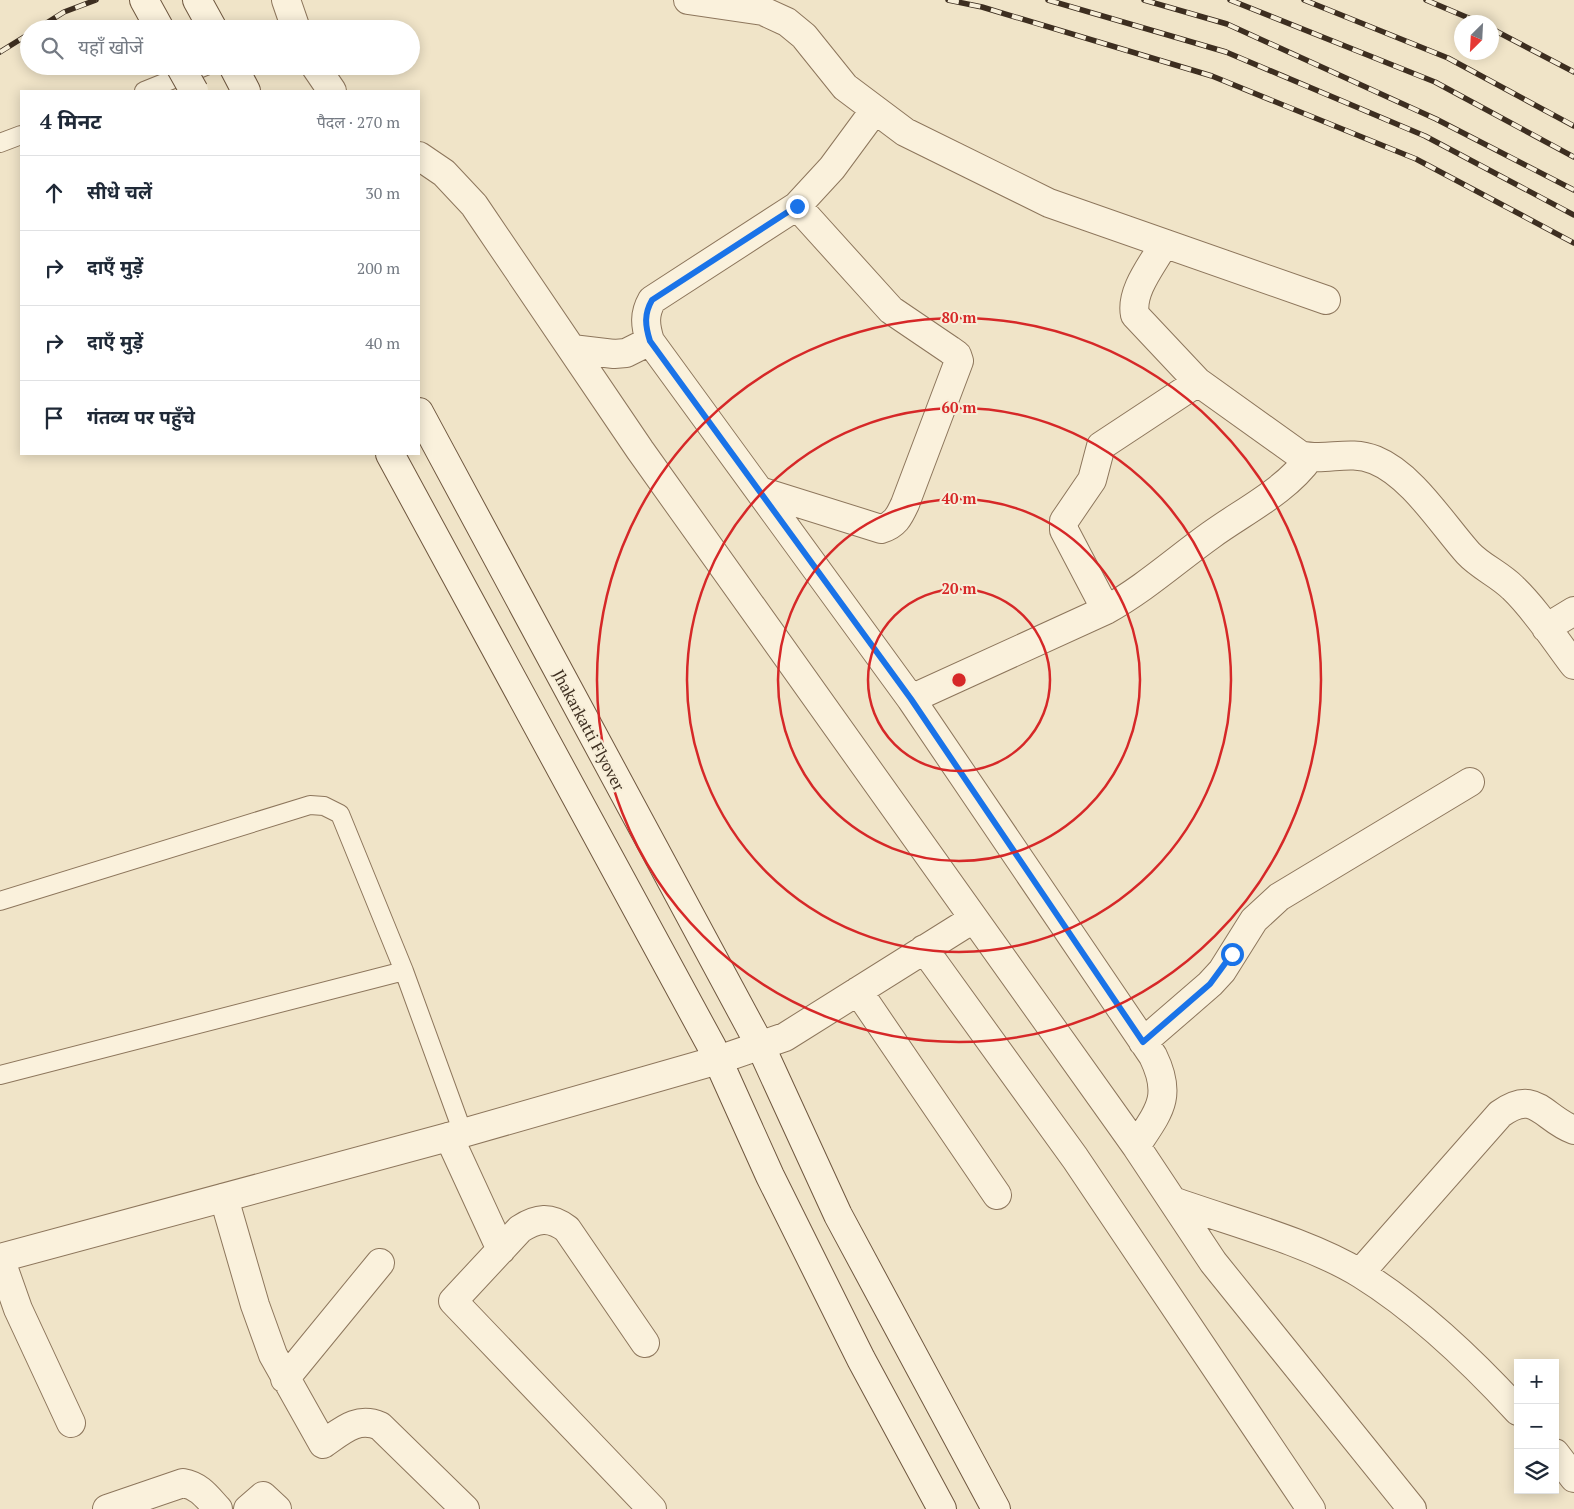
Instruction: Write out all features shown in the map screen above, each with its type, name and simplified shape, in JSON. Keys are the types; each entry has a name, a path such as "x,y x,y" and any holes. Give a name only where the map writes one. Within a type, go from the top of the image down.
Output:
{"street":[{"path":"144,0 155,20"},
{"path":"197,0 208,20"},
{"path":"286,0 293,20"},
{"path":"688,0 763,11 787,22 804,36 845,87 874,111 905,132 1050,203 1326,300"},
{"path":"185,75 193,90"},
{"path":"238,75 245,90"},
{"path":"321,75 331,90"},
{"path":"874,111 832,168 797,206 652,300 646,309 645,326 650,341 911,699 1143,1042 1162,1075 1163,1094 1157,1114 1136,1146"},
{"path":"420,157 444,173 474,205 640,450 1136,1146 1213,1262 1412,1509"},
{"path":"760,491 881,529 891,526 900,516 905,504 959,361 957,355 892,310 797,206"},
{"path":"1164,244 1136,295 1133,306 1135,315 1198,382 1292,450 1310,457 1349,454 1362,456 1389,468 1404,479 1479,564 1514,588 1574,665"},
{"path":"572,349 614,354 626,353 650,341"},
{"path":"1106,610 1064,530 1064,521 1092,480 1101,446 1198,382"},
{"name":"Jhakarkatti Flyover","path":"420,414 761,1047 838,1215 996,1509"},
{"path":"391,455 693,1012 718,1060 770,1176 861,1359 942,1509"},
{"path":"911,699 1106,610 1145,586 1210,535 1290,479 1310,457"},
{"path":"1546,628 1574,611"},
{"path":"1143,1042 1210,984 1222,971 1254,920 1279,897 1470,782"},
{"path":"72,1423 18,1309 0,1258 456,1135 761,1047 785,1037 973,919"},
{"path":"924,949 1074,1158 1311,1509"},
{"path":"858,991 998,1195"},
{"path":"1360,1273 1500,1114 1522,1102 1534,1105 1574,1130"},
{"path":"456,1135 501,1250"},
{"path":"224,1198 255,1305 273,1354 285,1379 323,1444 349,1426 360,1422 370,1422 380,1426 465,1509"},
{"path":"1173,1201 1302,1246 1360,1273 1389,1293 1471,1360 1514,1407"},
{"path":"644,1343 567,1229 557,1221 544,1219 532,1221 520,1229 453,1301 652,1509"},
{"path":"285,1379 380,1263"},
{"path":"1559,1458 1574,1478"},
{"path":"107,1509 183,1483 194,1485 218,1509"},
{"path":"248,1509 263,1496 277,1509"}],"lane":[{"path":"146,90 184,75"},
{"path":"0,143 20,135"},
{"path":"0,901 310,805 324,806 340,814 404,970 456,1135"},
{"path":"0,1075 404,970"}],"railway":[{"path":"51,20 64,12 96,0"},
{"path":"948,0 982,7 1212,76 1416,159 1574,243"},
{"path":"1048,0 1226,52 1425,136 1574,215"},
{"path":"1144,0 1227,24 1436,119 1574,190"},
{"path":"1230,0 1435,82 1574,157"},
{"path":"1304,0 1448,58 1574,126"},
{"path":"1426,0 1461,15"},
{"path":"1499,33 1574,72"},
{"path":"0,52 20,40"}],"route":[{"path":"797,206 666,289 652,300 646,309 645,326 650,341 911,699 1143,1042 1210,984 1222,971 1232,954"}]}
